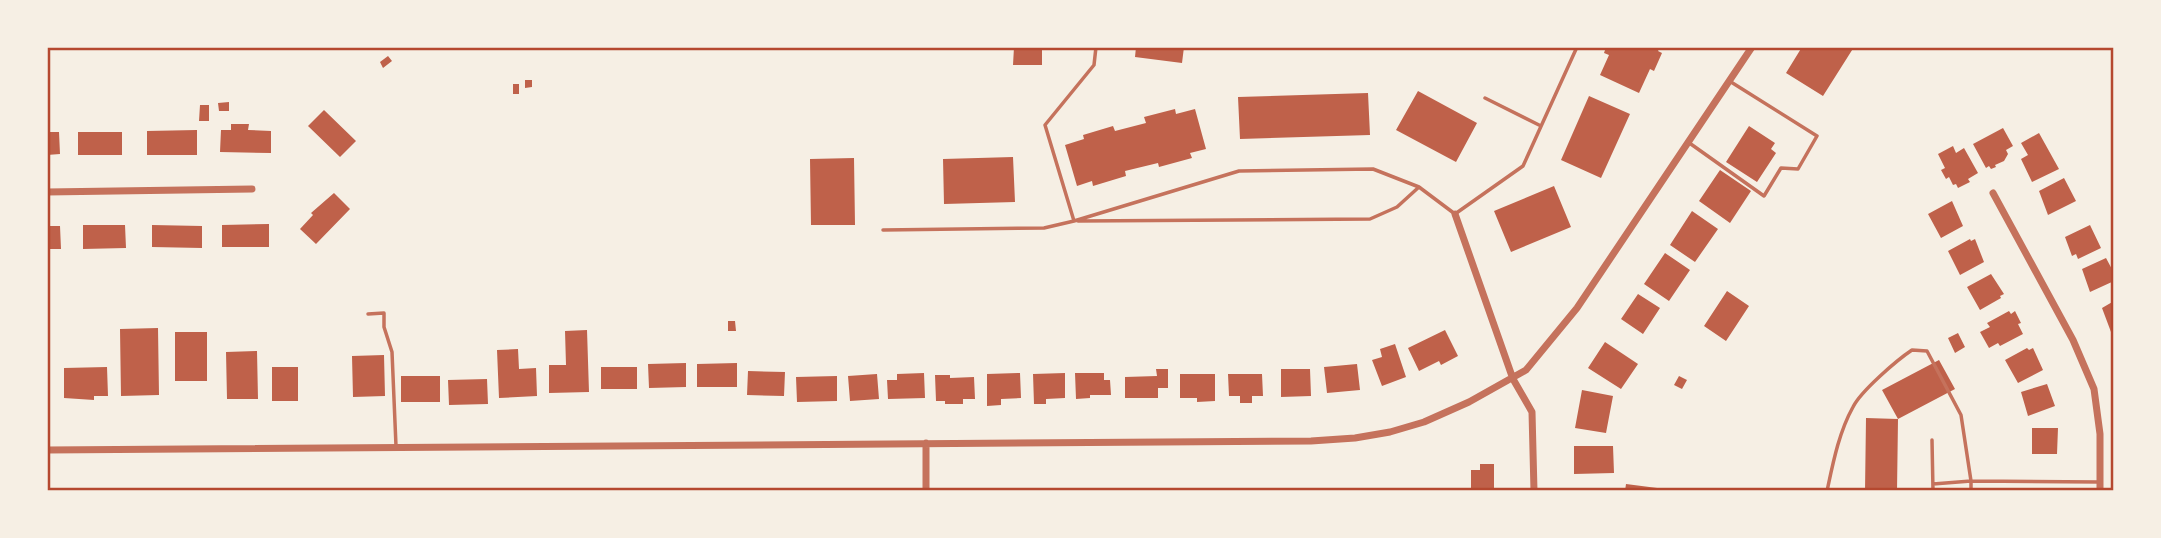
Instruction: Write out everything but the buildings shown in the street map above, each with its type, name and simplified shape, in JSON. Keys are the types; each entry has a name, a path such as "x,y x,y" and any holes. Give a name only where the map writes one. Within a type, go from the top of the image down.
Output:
{"street":[{"path":"47,450 1298,441 1355,438 1390,432 1423,422 1469,402 1526,370 1577,308 1752,47"},
{"path":"47,192 253,189"},
{"path":"1993,193 2073,340 2094,389 2100,434 2100,487"},
{"path":"1455,214 1513,379 1532,412 1534,491"},
{"path":"926,443 926,491"}],"lane":[{"path":"1074,221 1045,125 1094,65 1096,47"},
{"path":"883,230 1044,228 1239,171 1373,169 1419,187 1455,214 1523,166 1577,47"},
{"path":"1688,142 1764,197 1781,168 1798,169 1817,136 1729,80"},
{"path":"1485,98 1541,126"},
{"path":"1074,221 1370,219 1397,207 1419,187"},
{"path":"368,314 384,313 384,327 392,352 396,448"},
{"path":"1828,491 1834,460 1853,405 1898,359 1912,350 1927,351 1961,415 1971,491"},
{"path":"1932,440 1933,491"},
{"path":"1933,484 1971,481 2100,487"}]}
